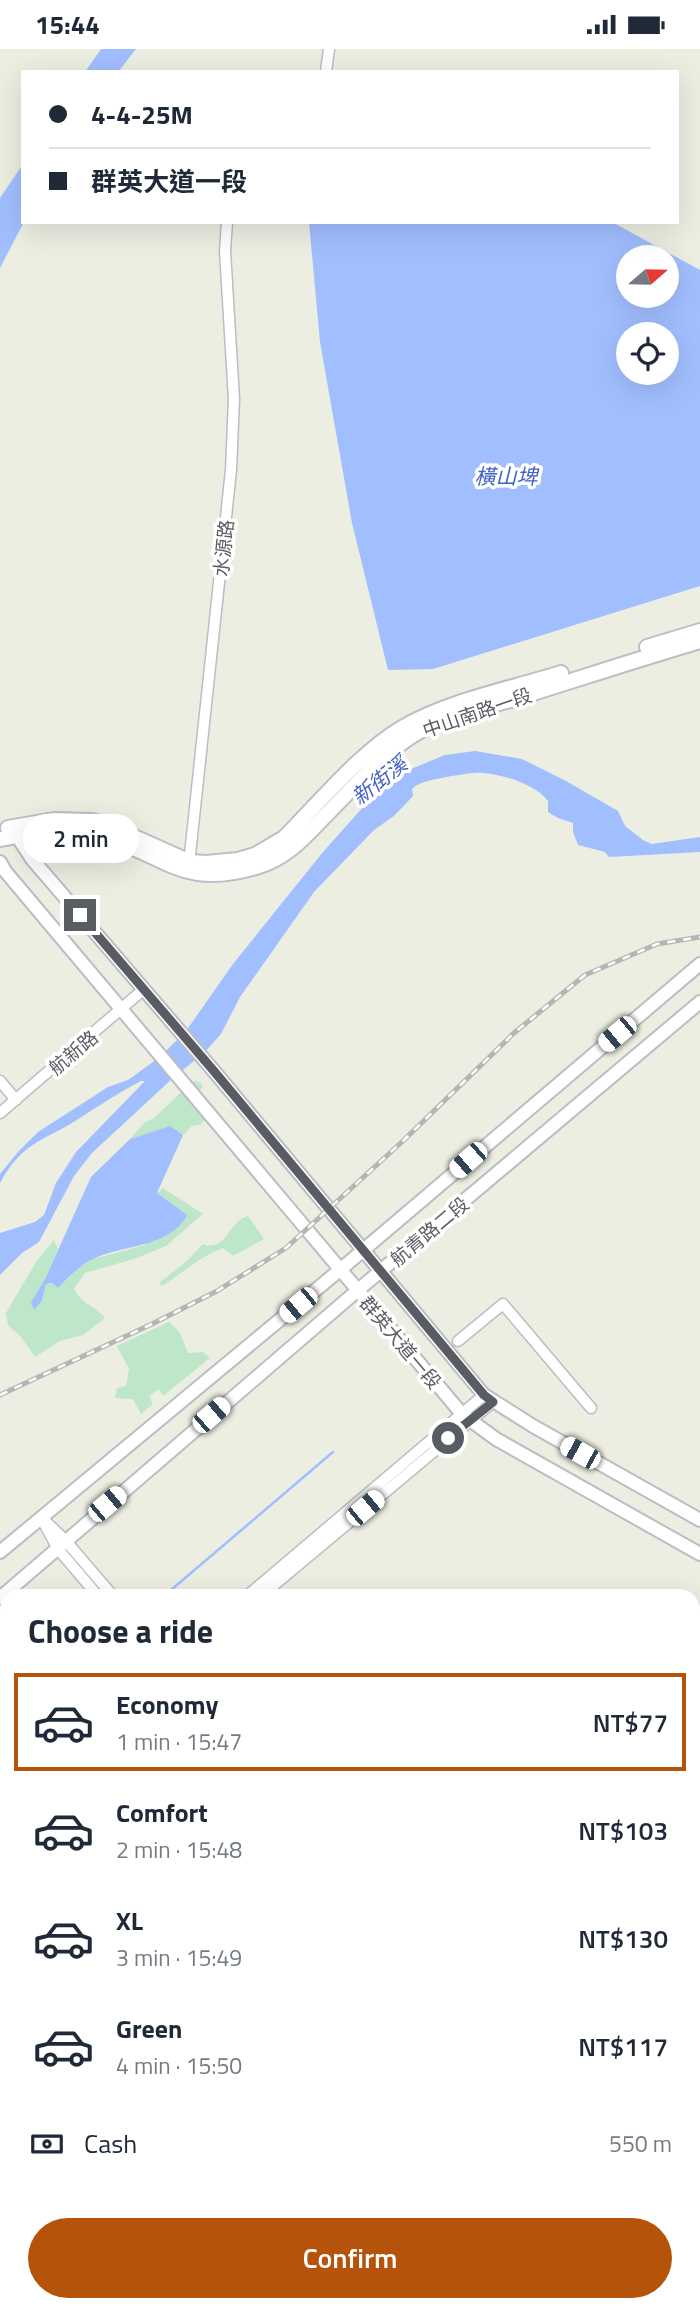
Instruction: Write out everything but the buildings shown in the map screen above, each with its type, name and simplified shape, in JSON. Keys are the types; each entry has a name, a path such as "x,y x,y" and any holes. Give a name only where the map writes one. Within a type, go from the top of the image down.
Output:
{"main road":[{"name":"中山南路一段","path":"10,831 54,825 106,838 172,867 238,860 270,848 284,838 381,743 423,717 700,631"},
{"name":"中山南路一段","path":"188,867 201,875 255,868 274,861 293,848 394,749 414,734 464,713 700,641"},
{"path":"0,839 10,831"}],"street":[{"path":"326,70 330,49"},
{"name":"水源路","path":"188,867 231,470 234,399 225,251 227,224"},
{"path":"10,831 144,989"},
{"path":"0,862 122,1010"},
{"name":"航青路二段","path":"0,1552 341,1269 700,964"},
{"name":"群英大道一段","path":"144,989 380,1273 489,1399 700,1520"},
{"name":"航新路","path":"0,1113 144,989"},
{"name":"航青路二段","path":"10,1589 358,1290 700,1002"},
{"name":"群英大道一段","path":"122,1010 465,1418 496,1439 700,1554"},
{"path":"0,1081 16,1100"},
{"path":"458,1341 503,1304 591,1408"},
{"path":"256,1589 489,1399"},
{"path":"269,1589 465,1418"},
{"path":"42,1518 94,1589"},
{"path":"61,1544 106,1589"}],"green space":[{"path":"193,1081 200,1082 203,1087 195,1095 207,1117 200,1125 192,1126 183,1135 170,1126 130,1139 145,1122 154,1118"},
{"path":"163,1188 203,1214 166,1246 137,1258 85,1273 74,1289 81,1299 105,1318 83,1335 60,1341 35,1357 21,1337 8,1325 6,1313 36,1262 54,1240 58,1249 31,1302 42,1301 46,1284 52,1283 58,1288 93,1259 145,1245 157,1193"},
{"path":"248,1216 264,1239 233,1256 223,1248 215,1251 162,1286 159,1283 187,1261 203,1244 217,1244 236,1223"},
{"path":"169,1322 179,1331 188,1353 203,1352 210,1358 163,1396 159,1389 149,1396 153,1404 141,1414 133,1399 115,1398 117,1388 126,1386 129,1369 117,1346"}],"water":[{"path":"101,49 136,49 120,70 86,70"},
{"path":"21,167 23,224 0,268 0,198"},
{"name":"橫山埤","path":"309,224 616,224 654,245 616,245 616,308 679,308 679,259 700,270 700,586 433,669 388,670 352,523 320,342"},
{"path":"475,751 522,759 566,781 618,811 625,826 652,844 700,837 700,852 609,857 605,852 578,845 573,823 548,812 548,801 542,795 519,781 501,776 468,774 419,784 412,789 413,796 394,816 374,830 314,892 240,997 221,1034 204,1053 92,1153 74,1176 39,1242 22,1253 0,1275 0,1233 35,1222 44,1215 56,1183 76,1152 145,1081 35,1143 17,1158 0,1183 0,1174 17,1153 38,1132 108,1087 128,1080 160,1057 186,1031 233,964 323,852 381,787 399,774 445,755"},
{"path":"170,1126 183,1135 157,1193 187,1215 179,1226 157,1240 91,1260 77,1269 58,1288 52,1283 46,1284 42,1301 34,1310 31,1302 45,1279 91,1177 130,1139"}],"waterway":[{"path":"172,1589 333,1452"}],"railway":[{"path":"0,1395 217,1291 286,1248 404,1140 514,1033 585,975 657,944 700,937"}],"route":[{"path":"80,915 484,1395 493,1402 448,1438"}],"water label":[{"name":"新街溪","path":"379,780"}]}
